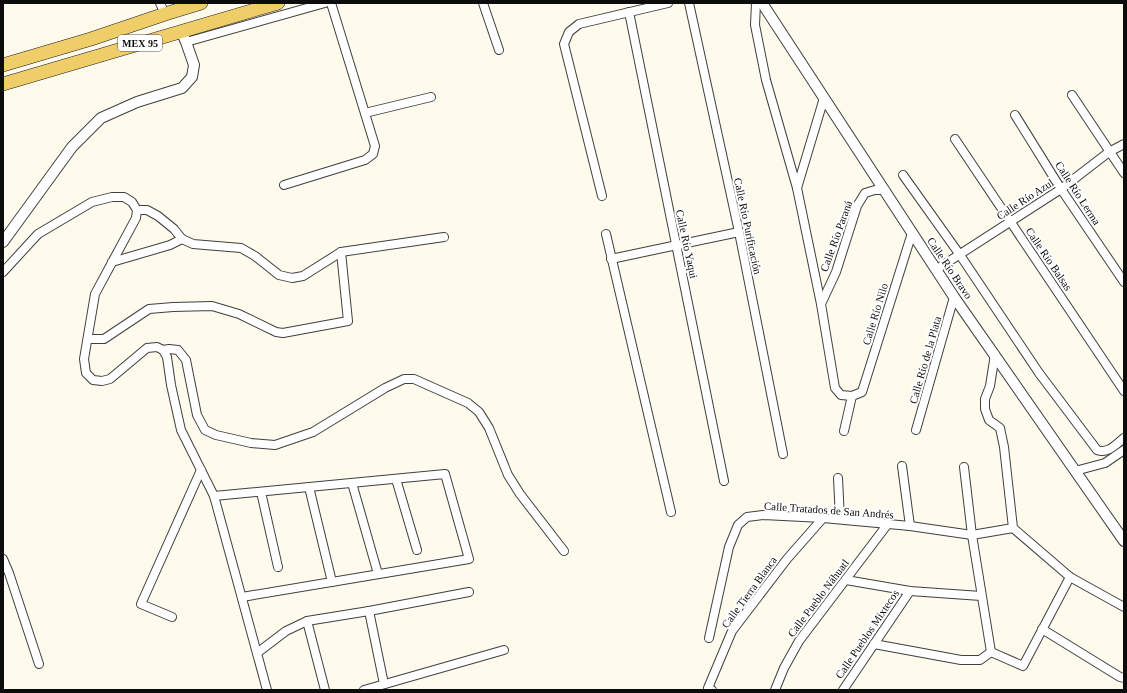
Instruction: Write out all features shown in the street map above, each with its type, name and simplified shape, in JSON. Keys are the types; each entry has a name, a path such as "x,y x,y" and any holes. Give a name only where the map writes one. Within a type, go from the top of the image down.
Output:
{"main road":[{"name":"MEX 95","path":"3,65 92,39 163,8 201,3"},
{"name":"MEX 95","path":"3,84 184,36 278,3"}],"street":[{"path":"3,242 72,147 102,118 137,102 182,88 192,76 194,65 184,36 325,3"},
{"path":"284,185 365,160 373,154 375,146 332,3"},
{"path":"483,3 499,50"},
{"path":"602,196 564,44 569,32 579,24 668,3"},
{"name":"Calle Río Purificación","path":"689,3 739,232 783,454"},
{"path":"756,3 755,25 766,80 797,188 821,304 835,388 842,395 852,396 844,431"},
{"name":"Calle Río Bravo","path":"762,3 954,297 1124,541"},
{"name":"Calle Río Yaqui","path":"629,12 724,481"},
{"path":"1072,95 1124,173"},
{"path":"365,113 431,97"},
{"path":"797,188 824,98"},
{"name":"Calle Río Lerma","path":"1015,114 1061,189 1124,282"},
{"name":"Calle Río Balsas","path":"955,139 1124,391"},
{"name":"Calle Río Azul","path":"937,269 1061,189 1109,152 1124,144"},
{"name":"Calle Río Bravo","path":"903,175 960,255 1039,373 1097,450 1102,452 1107,451 1124,438"},
{"name":"Calle Río Paraná","path":"821,304 836,272 858,206 865,193 875,190 885,190"},
{"path":"3,272 38,234 92,202 112,197 124,197 132,202 137,210 136,218 95,294 84,359 86,373 93,380 110,380 147,348 156,347 163,350 178,350 186,360 197,415 205,430 216,435 251,443 275,445 313,432 384,388 404,379 414,380 468,403 479,412 489,428 508,475 520,494 564,551"},
{"path":"137,210 147,210 158,216 174,229 182,239 193,244 241,248 255,256 279,275 292,278 303,276 341,252 444,237"},
{"path":"611,259 739,232"},
{"name":"Calle Río Nilo","path":"852,396 862,392 912,233"},
{"path":"606,234 671,512"},
{"path":"112,262 170,245 182,239"},
{"path":"88,339 104,338 149,309 212,306 239,314 276,332 283,333 348,321 341,252"},
{"name":"Calle Río de la Plata","path":"916,430 954,297"},
{"path":"163,350 167,357 171,385 181,430 214,496 267,690"},
{"path":"995,354 990,386 985,398 985,409 989,420 1000,428 1004,447 1013,528 1070,577 1124,607"},
{"path":"1075,471 1105,463 1124,450"},
{"path":"902,466 910,526"},
{"path":"964,467 972,535 991,652"},
{"path":"172,617 141,604 201,470"},
{"path":"214,496 445,474 469,558 242,597"},
{"path":"838,478 840,519"},
{"path":"396,479 417,550"},
{"path":"352,483 378,574"},
{"path":"309,487 332,582"},
{"path":"262,492 278,567"},
{"name":"Calle Tratados de San Andrés","path":"709,638 730,547 738,525 747,517 763,515 840,519 887,525 910,526 972,535 1013,528"},
{"name":"Calle Tierra Blanca","path":"710,689 732,631 787,559 823,518"},
{"name":"Calle Pueblo Náhuatl","path":"775,690 784,668 799,641 887,525"},
{"path":"3,560 9,573 39,664"},
{"path":"991,652 1023,666 1070,577"},
{"path":"846,580 910,591"},
{"name":"Calle Pueblos Mixtecos","path":"843,690 910,591 981,596"},
{"path":"257,653 286,631 306,621 469,592"},
{"path":"369,611 384,684"},
{"path":"306,621 325,690"},
{"path":"1042,629 1124,678"},
{"path":"874,644 961,660 980,660 991,652"},
{"path":"364,690 504,650"}]}
